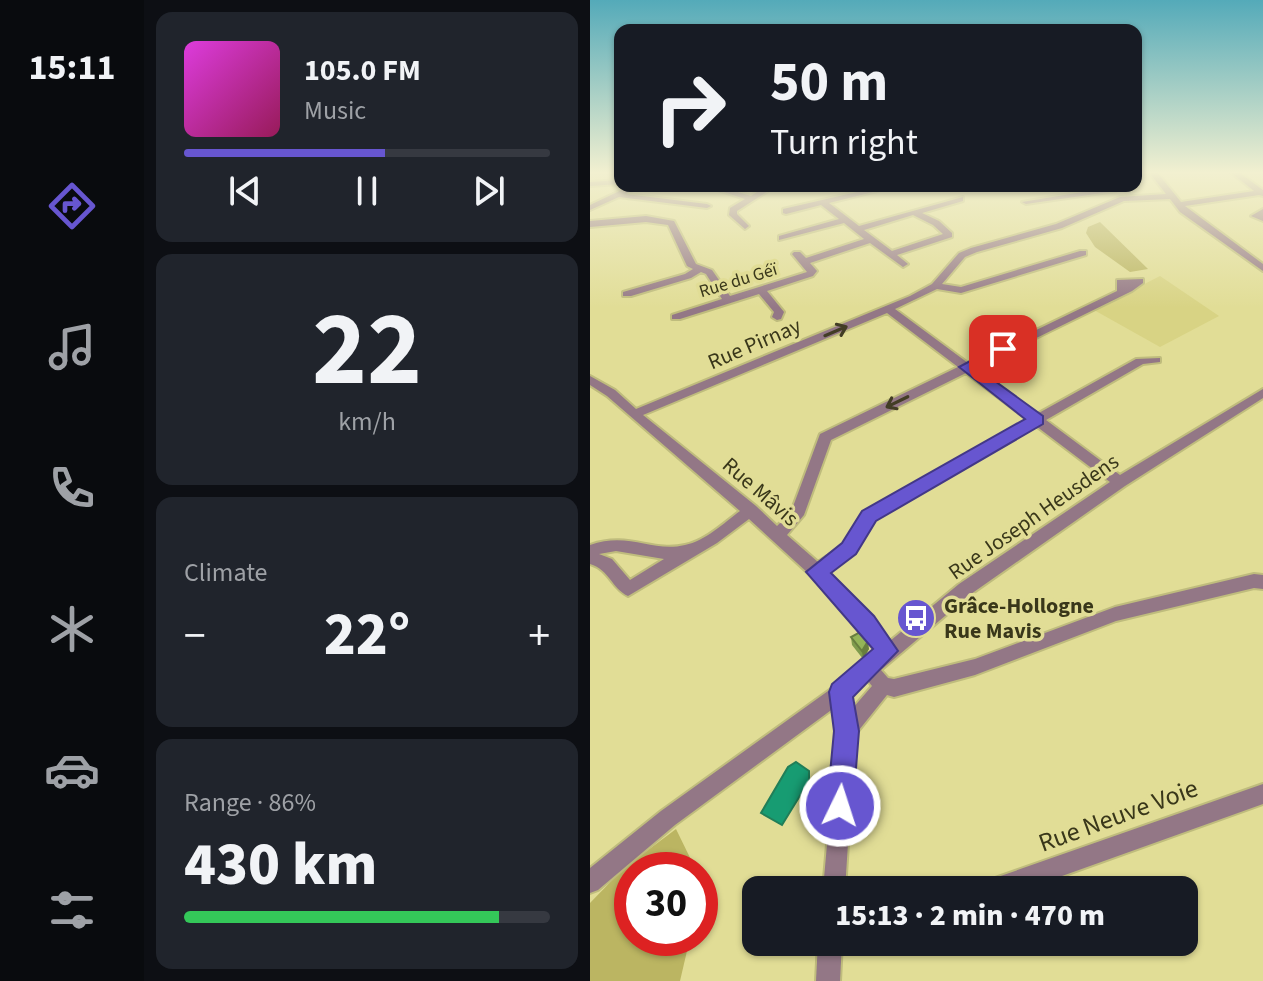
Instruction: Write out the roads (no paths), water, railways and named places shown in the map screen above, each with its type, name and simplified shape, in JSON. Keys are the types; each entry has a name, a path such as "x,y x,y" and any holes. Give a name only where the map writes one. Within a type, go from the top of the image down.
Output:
{"street":[{"path":"736,217 745,226"},
{"path":"842,217 903,264"},
{"path":"859,229 902,217"},
{"path":"892,254 949,235 925,217"},
{"path":"1083,217 962,255 935,286 951,291 965,290 1083,253"},
{"path":"1194,217 1262,265"},
{"path":"590,224 646,219 671,223 692,266 709,272 727,299"},
{"path":"781,238 846,220"},
{"name":"Rue du Géï","path":"676,317 810,274 812,271 802,257 872,239"},
{"path":"627,294 688,276 702,268"},
{"name":"Rue Pirnay","path":"635,414 888,309 935,286"},
{"path":"761,290 779,312 777,317"},
{"path":"778,535 797,515 822,440 1122,291"},
{"path":"888,309 1120,482"},
{"path":"816,572 849,549 869,516 1140,361 1156,360"},
{"name":"Rue Mâvis","path":"590,380 611,393 751,510 866,623 887,651"},
{"name":"Rue Joseph Heusdens","path":"590,882 668,818 841,692 965,589 1120,482 1263,393"},
{"path":"630,545 598,560 628,589 751,510"},
{"path":"590,551 608,542 653,551 689,551"},
{"path":"649,576 656,562 653,551"},
{"path":"869,669 883,686 894,688 975,667 1115,614 1263,582"},
{"path":"846,731 883,686"},
{"path":"835,876 846,731 841,692"},
{"name":"Rue Neuve Voie","path":"1032,876 1263,794"},
{"path":"828,981 833,956"}],"place":[{"name":"Grâce-Hollogne Rue Mavis","path":"916,618"}]}
